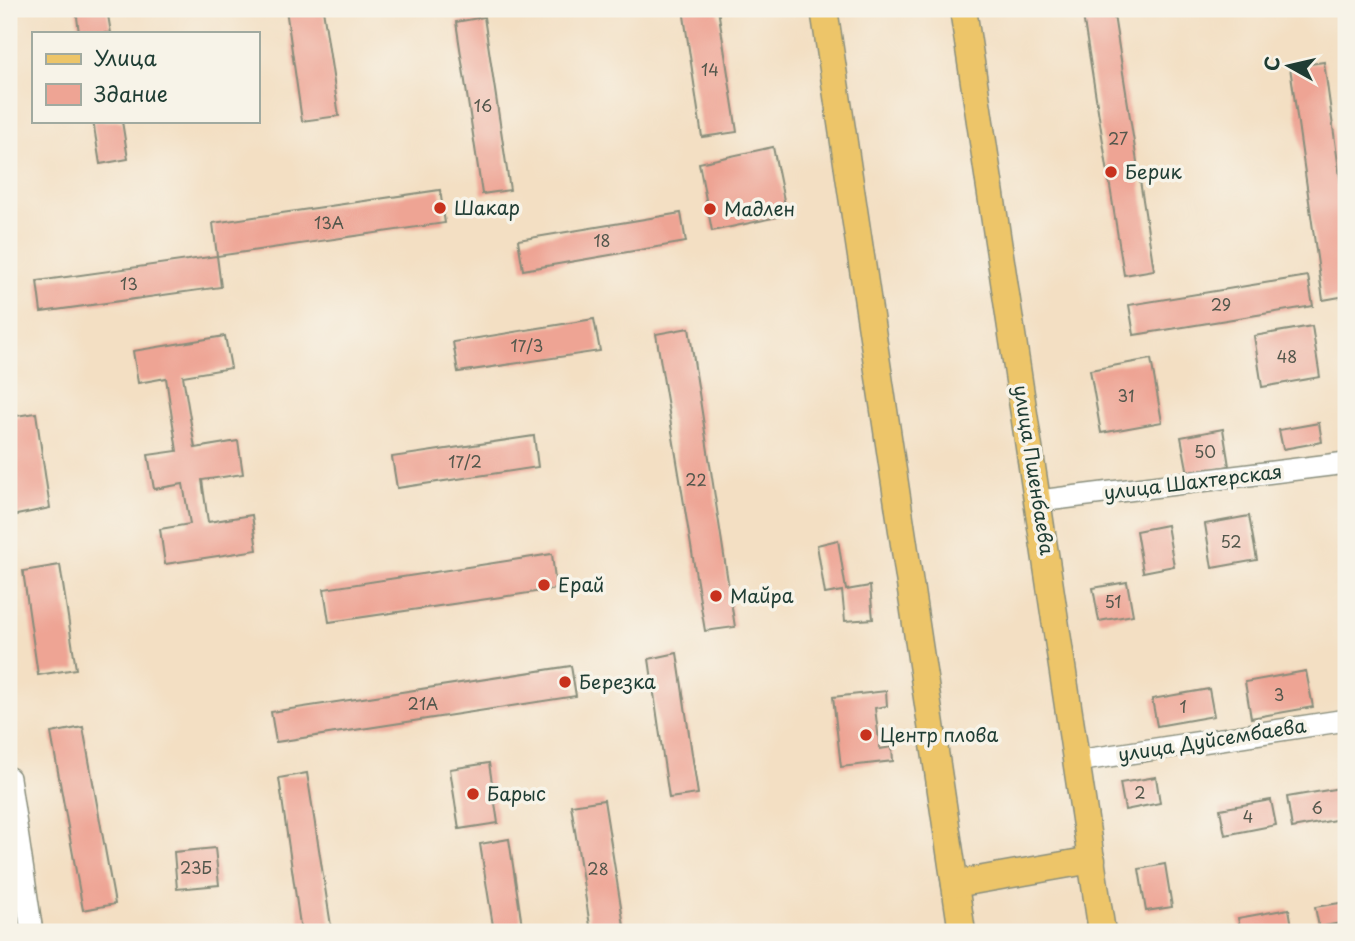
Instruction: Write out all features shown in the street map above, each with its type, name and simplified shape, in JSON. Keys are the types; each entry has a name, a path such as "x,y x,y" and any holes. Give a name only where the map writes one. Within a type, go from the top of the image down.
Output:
{"main road":[{"path":"824,9 962,932"},
{"name":"улица Пшенбаева","path":"963,9 1102,932"},
{"path":"955,884 1092,860"}],"street":[{"name":"улица Шахтерская","path":"1039,501 1346,463"},
{"name":"улица Дуйсембаева","path":"1077,761 1346,720"},
{"path":"9,778 32,932"}],"building":[{"path":"76,9 107,9 111,32 79,32"},
{"path":"286,9 323,9 339,116 302,121"},
{"path":"683,9 718,9 737,132 702,137"},
{"path":"1082,9 1113,9 1154,270 1124,275"},
{"path":"484,17 510,190 482,194 456,22"},
{"path":"1324,62 1346,220 1346,296 1323,300 1290,67"},
{"path":"93,122 122,122 128,159 100,164"},
{"path":"773,147 787,215 712,231 699,163"},
{"path":"440,190 445,223 217,256 213,223"},
{"path":"681,213 686,242 523,270 518,240"},
{"path":"217,256 221,287 41,312 37,281"},
{"path":"1308,276 1313,306 1134,335 1129,305"},
{"path":"594,319 600,351 458,372 453,342"},
{"path":"1312,326 1320,377 1262,387 1254,336"},
{"path":"689,328 735,627 705,631 656,334"},
{"path":"225,336 231,368 183,376 195,448 238,441 243,474 202,480 208,522 252,515 257,550 165,564 160,529 190,524 183,484 154,489 148,455 177,451 166,378 138,383 133,351"},
{"path":"1151,359 1162,422 1101,433 1090,370"},
{"path":"36,413 50,508 12,516 9,491 9,417"},
{"path":"1319,423 1322,442 1283,449 1279,430"},
{"path":"1223,429 1229,466 1188,474 1181,437"},
{"path":"534,436 538,467 397,488 392,457"},
{"path":"1249,516 1257,560 1212,568 1205,524"},
{"path":"1167,525 1174,566 1143,572 1136,531"},
{"path":"838,540 846,590 870,586 873,619 845,621 842,591 825,594 817,545"},
{"path":"552,554 556,589 329,622 324,589"},
{"path":"60,565 76,669 38,675 23,571"},
{"path":"1127,582 1133,615 1099,621 1093,588"},
{"path":"677,653 698,794 669,798 649,659"},
{"path":"571,666 576,696 276,742 271,712"},
{"path":"1306,671 1313,707 1251,718 1245,682"},
{"path":"1209,689 1214,716 1157,726 1152,699"},
{"path":"886,691 887,706 875,708 880,749 892,747 893,761 841,767 833,697"},
{"path":"83,727 115,904 83,910 51,733"},
{"path":"489,763 498,823 459,829 450,769"},
{"path":"307,773 332,932 301,932 279,778"},
{"path":"1156,777 1160,803 1125,810 1120,783"},
{"path":"1346,787 1346,818 1292,828 1287,797"},
{"path":"604,800 625,932 591,932 571,805"},
{"path":"1271,800 1276,825 1225,835 1220,809"},
{"path":"509,839 523,932 494,932 480,844"},
{"path":"215,848 219,885 177,889 174,852"},
{"path":"1165,864 1172,907 1146,911 1139,869"},
{"path":"1346,902 1346,922 1319,927 1315,907"},
{"path":"1289,909 1293,932 1241,932 1238,918"}],"place":[{"name":"Берик","path":"1111,172"},
{"name":"Шакар","path":"440,208"},
{"name":"Мадлен","path":"710,209"},
{"name":"Ерай","path":"544,585"},
{"name":"Майра","path":"716,596"},
{"name":"Березка","path":"565,682"},
{"name":"Центр плова","path":"866,735"},
{"name":"Барыс","path":"473,794"}]}
